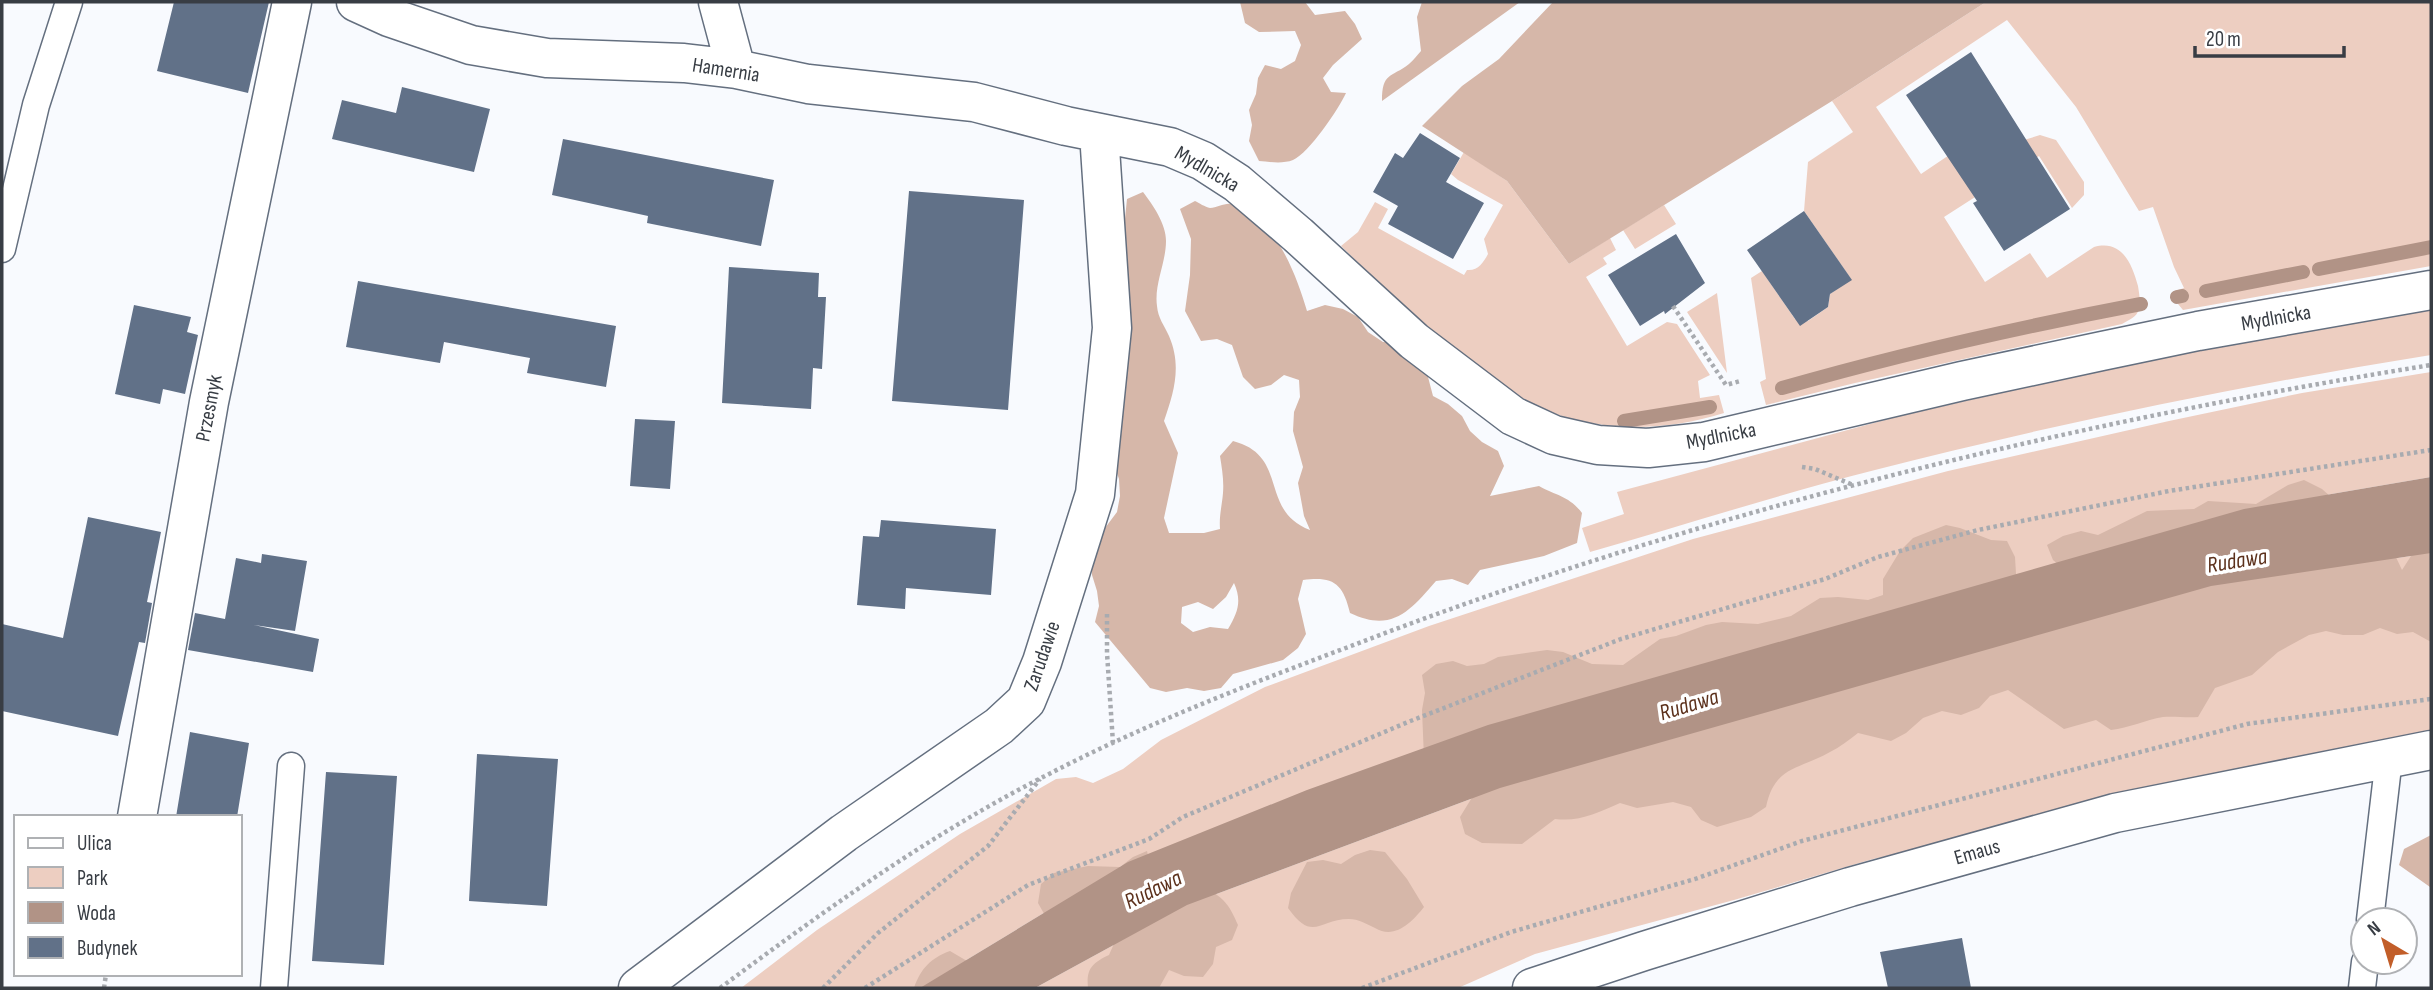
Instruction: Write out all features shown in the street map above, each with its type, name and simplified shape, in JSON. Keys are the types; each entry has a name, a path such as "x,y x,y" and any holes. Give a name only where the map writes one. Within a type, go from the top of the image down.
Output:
{"street":[{"name":"Przesmyk","path":"137,815 209,402 292,2"},
{"name":"Hamernia","path":"356,2 389,17 471,45 547,58 684,63 736,69 808,84 974,102 1099,134"},
{"path":"718,2 736,69"},
{"name":"Mydlnicka","path":"1099,134 1170,147 1203,161 1237,183 1270,211 1414,341 1513,416 1554,435 1598,445 1648,448 1704,442 1962,381 2198,331 2431,290"},
{"name":"Zarudawie","path":"638,988 844,833 999,726 1026,701 1042,662 1095,494 1112,328 1099,134"},
{"name":"Emaus","path":"1532,988 1850,887 2115,813 2431,750"}],"lane":[{"path":"2,248 36,105 69,2"},
{"path":"2372,906 2389,758"},
{"path":"274,988 291,766"}],"path":[{"path":"1673,306 1726,385 1740,381"},
{"path":"720,988 826,909 916,849 1042,777 1113,743 1249,685 1415,621 1548,574 1766,509 1939,463 2185,409 2431,365"},
{"path":"865,988 1028,885 1149,839 1183,817 1408,722 1621,639 1825,579 1878,557 1978,530 2169,491 2431,450"},
{"path":"823,988 878,933 988,846 1042,777"}],"green space":[{"path":"1986,2 2431,2 2431,266 2183,310 2178,304 2175,291 2184,288 2153,207 2139,211 2076,107 2007,20 1876,107 1921,174 1967,143 2024,140 2040,135 2056,140 2084,182 2084,195 2072,208 2039,156 1944,217 1985,282 2030,253 2047,278 2094,247 2104,245 2119,250 2129,262 2138,286 2138,312 2122,324 1766,405 1760,382 1766,379 1751,278 1762,271 1795,319 1808,321 1828,307 1830,294 1851,279 1804,211 1808,162 1853,132 1832,101"},
{"path":"1464,152 1507,181 1569,264 1610,238 1616,250 1603,258 1607,264 1586,277 1627,346 1667,322 1677,324 1710,375 1698,381 1700,398 1719,395 1724,413 1669,425 1632,427 1595,424 1545,409 1513,393 1450,347 1341,246 1358,232 1375,202 1388,209 1378,228 1464,275 1467,270 1477,268 1488,254 1484,239 1503,205 1451,174"},
{"path":"1664,205 1676,224 1635,249 1623,230"},
{"path":"1717,293 1727,373 1687,312"},
{"path":"2431,307 2431,355 2221,392 2013,436 1839,479 1590,552 1582,528 1624,514 1617,492 1896,417 2240,341"},
{"path":"2431,372 2431,477 2244,509 1128,862 920,988 741,988 817,930 960,834 1056,779 1076,777 1093,783 1123,769 1161,740 1265,687 1429,626 1693,539 1948,471 2302,393"},
{"path":"2431,553 2431,734 1873,859 1535,954 1458,988 1035,988 1187,905 1500,788 2211,586"}],"shaded area":[{"path":"1240,2 1305,2 1315,15 1345,11 1362,39 1333,65 1323,78 1331,92 1346,93 1315,140 1293,160 1259,161 1249,141 1252,125 1249,110 1256,94 1258,78 1265,65 1281,69 1295,61 1301,45 1295,31 1259,32 1245,23"},
{"path":"1422,2 1520,2 1382,101 1386,80 1409,64 1421,51 1417,17"},
{"path":"1553,2 1986,2 1569,264 1507,181 1422,126 1462,86 1499,59"},
{"path":"1143,192 1158,215 1166,241 1157,306 1175,358 1175,379 1164,421 1178,453 1164,518 1169,533 1204,533 1220,529 1223,475 1220,456 1233,441 1251,448 1262,458 1284,510 1294,521 1310,530 1304,516 1298,483 1303,467 1293,431 1294,412 1300,397 1299,380 1284,375 1271,385 1255,389 1243,377 1232,345 1217,339 1201,341 1185,311 1191,239 1180,209 1195,201 1210,208 1231,204 1246,210 1259,220 1281,247 1297,280 1307,311 1325,305 1343,309 1358,317 1368,332 1383,342 1401,343 1427,360 1433,396 1448,404 1462,416 1470,431 1498,451 1504,466 1490,496 1539,486 1562,497 1582,513 1577,543 1544,556 1480,570 1468,585 1452,579 1436,581 1408,610 1389,620 1365,619 1350,613 1344,595 1335,584 1322,579 1303,580 1298,599 1306,634 1298,648 1283,660 1233,674 1221,688 1204,691 1187,688 1166,692 1150,688 1095,622 1099,606 1092,575 1091,555 1096,540 1117,512 1120,496 1119,479 1103,433 1127,199","holes":["1234,583 1238,606 1228,629 1210,627 1193,632 1181,623 1182,607 1198,602 1213,609 1226,597"]},
{"path":"2304,480 2322,489 2394,553 2402,570 2431,525 2431,642 2413,632 2397,634 2380,628 2363,635 2343,635 2326,631 2309,635 2278,652 2252,675 2215,688 2198,717 2163,717 2111,730 2096,720 2064,729 2008,690 1990,696 1979,708 1961,715 1942,711 1923,718 1906,733 1891,741 1858,733 1834,750 1782,776 1775,783 1766,807 1751,817 1717,827 1701,820 1691,807 1673,802 1637,808 1620,803 1580,818 1555,819 1522,844 1482,843 1465,834 1460,817 1476,791 1424,758 1422,710 1425,693 1422,675 1436,664 1453,661 1467,666 1484,664 1498,657 1547,650 1563,652 1592,664 1623,665 1660,639 1706,625 1722,622 1758,624 1791,616 1820,598 1868,600 1883,595 1883,579 1900,551 1913,538 1946,525 1991,540 2007,541 2015,557 2016,574 2066,571 2053,560 2047,545 2063,536 2081,531 2098,535 2147,511 2194,509 2208,501 2256,504 2288,485"},
{"path":"2431,835 2430,887 2399,865 2404,849"},
{"path":"1370,850 1385,852 1407,879 1424,907 1414,918 1402,928 1389,932 1349,919 1310,927 1297,919 1288,908 1291,893 1307,862 1323,860 1341,864"},
{"path":"1147,851 1151,868 1199,885 1223,900 1238,925 1232,940 1216,947 1213,964 1203,977 1184,976 1169,970 1159,988 1088,988 1091,967 1109,955 1116,939 1047,919 1038,903 1041,884 1054,873 1088,866 1120,867"},
{"path":"950,951 967,961 983,988 914,988 928,965"}],"water":[{"name":"Rudawa","path":"2431,477 2431,553 2211,586 1500,788 1187,905 1035,988 920,988 1128,862 1307,790 1488,725 2244,509"}],"building":[{"path":"174,2 269,2 248,93 157,71"},
{"path":"1971,52 2070,209 2004,251 1973,203 1977,201 1906,95"},
{"path":"402,87 490,109 474,172 332,139 342,100 396,113"},
{"path":"1420,133 1460,158 1446,182 1484,203 1453,259 1388,224 1398,206 1373,192 1395,153 1403,158"},
{"path":"563,139 774,180 761,246 647,223 648,216 552,195"},
{"path":"909,191 1024,200 1008,410 892,401"},
{"path":"1804,211 1852,280 1830,294 1828,307 1800,326 1747,250"},
{"path":"1676,234 1705,283 1665,314 1664,311 1640,326 1608,275"},
{"path":"729,267 819,273 818,297 826,297 822,369 813,368 811,409 722,403"},
{"path":"358,281 616,326 606,387 527,373 530,358 444,342 440,363 346,347"},
{"path":"134,305 191,317 187,332 198,335 185,394 163,389 160,404 115,394"},
{"path":"635,419 675,421 670,489 630,486"},
{"path":"88,517 161,532 147,602 152,603 145,643 139,642 118,736 2,711 2,624 63,638"},
{"path":"881,520 996,529 991,595 906,588 905,609 857,605 863,536 879,537"},
{"path":"262,554 307,561 295,631 254,625 319,639 313,672 188,650 195,613 225,619 236,558 261,563"},
{"path":"190,732 249,743 237,815 176,815"},
{"path":"477,754 558,759 547,906 469,901"},
{"path":"326,772 397,776 384,965 312,961"},
{"path":"1962,938 1971,988 1888,988 1880,952"}],"waterway":[{"path":"2319,269 2431,247"},
{"path":"2206,291 2303,272"},
{"path":"2177,297 2182,296"},
{"path":"1782,388 1960,342 2141,304"},
{"path":"1624,421 1710,407"}]}
